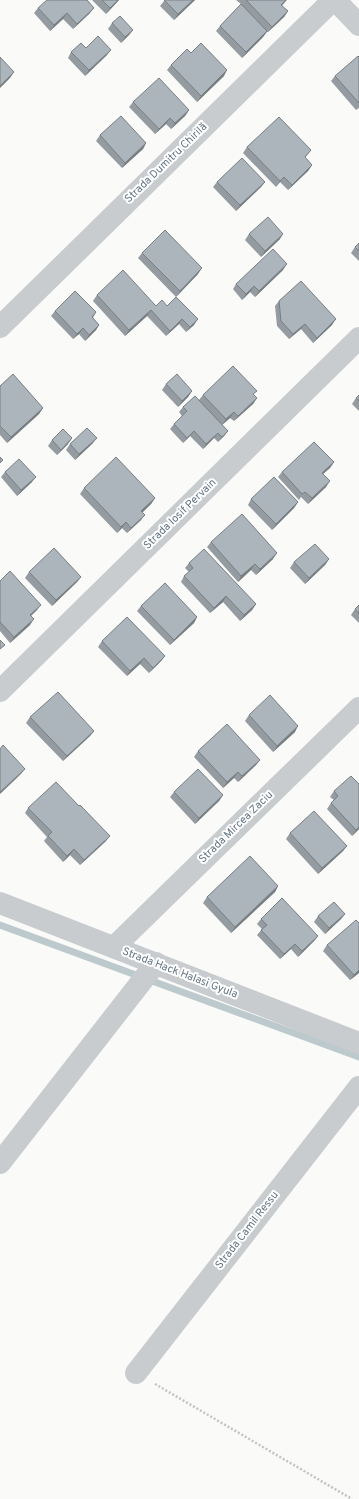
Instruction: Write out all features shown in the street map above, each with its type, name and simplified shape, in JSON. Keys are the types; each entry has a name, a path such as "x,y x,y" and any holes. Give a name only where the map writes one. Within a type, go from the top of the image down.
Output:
{"street":[{"path":"334,0 359,25"},
{"name":"Strada Dumitru Chirilă","path":"0,327 334,0"},
{"name":"Strada Iosif Pervain","path":"0,690 359,338"},
{"name":"Strada Mircea Zaciu","path":"114,947 359,708"},
{"name":"Strada Hack Halasi Gyula","path":"0,903 359,1043"},
{"path":"0,1163 156,963"},
{"name":"Strada Camil Ressu","path":"136,1373 359,1087"}],"path":[{"path":"136,1373 352,1499"}],"building":[{"path":"47,0 87,0 94,8 77,24 67,13 54,25 38,8"},
{"path":"102,0 118,0 110,8"},
{"path":"164,0 193,0 178,14"},
{"path":"246,0 286,0 281,5 288,11 272,27"},
{"path":"241,4 267,31 246,52 220,26"},
{"path":"120,16 133,30 125,37 112,23"},
{"path":"98,36 111,50 89,70 71,52 81,43 86,48"},
{"path":"201,43 227,70 201,96 171,65 187,49 191,53"},
{"path":"358,56 359,57 359,103 335,76"},
{"path":"0,57 14,72 0,86"},
{"path":"159,78 189,110 175,123 170,118 159,129 133,102"},
{"path":"121,116 146,143 125,163 100,135"},
{"path":"279,117 311,150 305,157 312,165 292,185 284,177 280,181 247,147"},
{"path":"242,158 265,182 240,205 217,182"},
{"path":"268,217 283,234 265,251 249,234"},
{"path":"165,230 202,268 180,291 142,253"},
{"path":"359,243 359,251 355,247"},
{"path":"273,249 287,264 259,291 254,286 246,294 236,284"},
{"path":"123,270 156,306 162,300 167,306 176,297 198,319 190,327 182,319 170,331 151,310 129,330 97,295"},
{"path":"301,281 336,319 317,338 305,324 293,334 281,321 279,301"},
{"path":"75,291 96,312 92,317 99,325 89,335 83,328 77,334 55,311"},
{"path":"233,366 257,391 253,394 257,398 238,416 234,412 226,419 203,395"},
{"path":"13,374 43,408 11,437 0,426 0,386"},
{"path":"177,374 192,391 182,401 166,384"},
{"path":"195,396 228,431 222,437 218,433 206,444 194,431 187,438 174,424 187,411 183,407"},
{"path":"87,428 97,438 79,454 70,444"},
{"path":"63,429 72,438 61,450 52,440"},
{"path":"314,442 334,462 322,473 330,481 312,498 305,492 302,494 282,472"},
{"path":"116,457 155,498 141,511 145,515 131,528 126,522 121,527 84,488"},
{"path":"19,459 36,477 21,490 5,472"},
{"path":"274,477 298,502 276,524 251,499"},
{"path":"242,514 277,553 260,569 255,564 241,576 211,542"},
{"path":"315,544 329,559 309,578 294,562"},
{"path":"54,548 81,577 56,600 29,572"},
{"path":"204,549 256,604 244,615 226,596 214,608 184,576 193,568 189,563"},
{"path":"10,571 41,605 30,615 34,619 14,637 0,622 0,581"},
{"path":"165,583 197,617 174,640 141,606"},
{"path":"359,605 359,614 355,609"},
{"path":"127,617 165,656 153,668 144,658 130,671 102,641"},
{"path":"0,640 5,645 0,649"},
{"path":"58,692 94,731 67,756 30,717"},
{"path":"270,695 298,726 277,746 249,715"},
{"path":"227,724 260,760 242,776 238,772 227,782 198,751"},
{"path":"3,745 25,769 0,792 0,749"},
{"path":"198,769 223,795 199,818 174,792"},
{"path":"351,776 359,784 359,827 356,830 331,803 338,796 334,791"},
{"path":"56,782 110,836 84,860 74,849 67,856 48,836 52,832 28,808"},
{"path":"314,811 347,846 322,868 290,833"},
{"path":"250,856 278,886 235,927 207,897"},
{"path":"282,898 318,936 302,951 295,944 284,954 261,930 267,925 261,919"},
{"path":"334,902 345,914 329,928 318,916"},
{"path":"356,920 359,923 359,970 354,975 327,945"}],"waterway":[{"path":"0,925 359,1057"}]}
